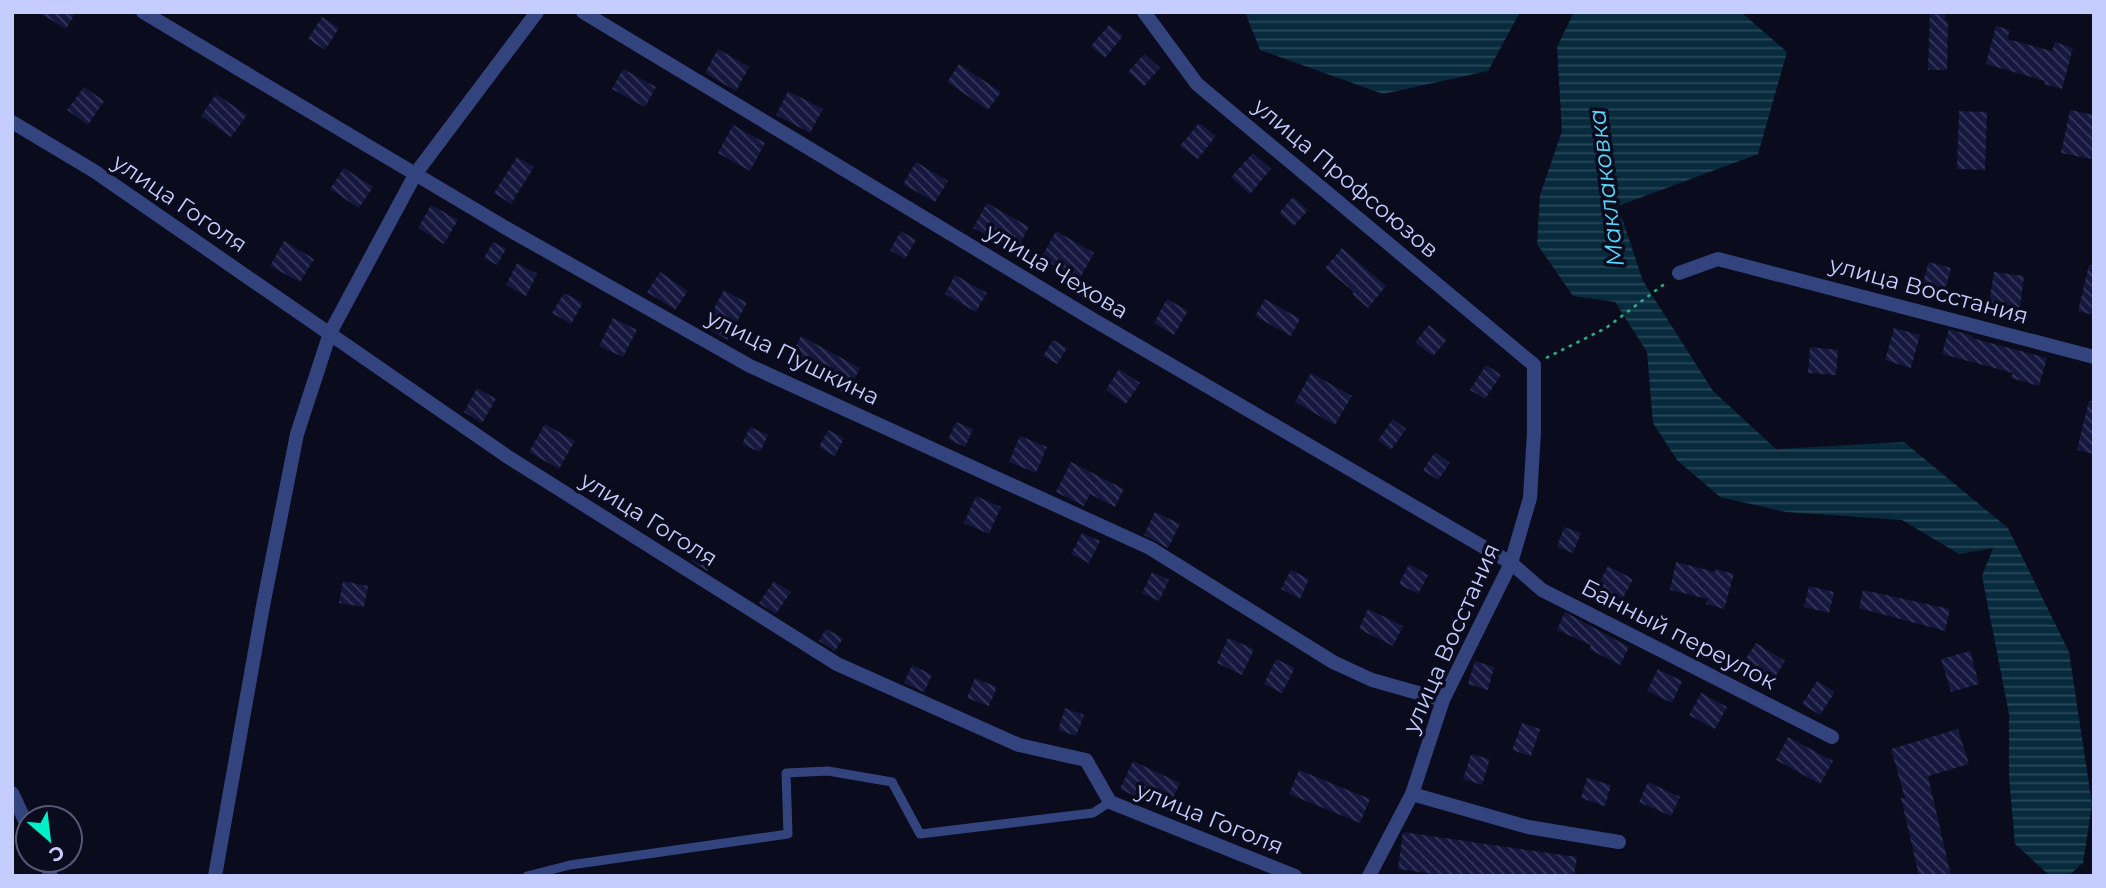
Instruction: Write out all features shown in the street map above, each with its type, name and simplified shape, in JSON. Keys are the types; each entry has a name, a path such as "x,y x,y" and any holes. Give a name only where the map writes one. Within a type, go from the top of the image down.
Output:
{"street":[{"name":"улица Пушкина","path":"143,12 506,228 750,366 1150,548 1333,662 1373,680 1443,700"},
{"path":"215,876 297,434 330,333 416,173 537,12"},
{"name":"улица Чехова","path":"583,12 1092,319 1511,563"},
{"name":"улица Профсоюзов","path":"1144,12 1196,84 1534,365"},
{"name":"улица Гоголя","path":"12,122 94,171 508,457 837,664 1019,745 1086,760 1110,802 1294,876"},
{"name":"улица Восстания","path":"1679,273 1718,259 2094,357"},
{"name":"улица Восстания","path":"1368,876 1412,794 1443,700 1511,563 1530,498 1534,365"},
{"name":"Банный переулок","path":"1511,563 1542,590 1832,737"},
{"path":"1412,794 1528,827 1619,842"}],"lane":[{"path":"527,876 570,865 788,834 786,774 828,771 892,782 920,834 1093,813 1110,802"}],"path":[{"path":"1534,365 1606,328 1679,273"}],"water":[{"path":"1245,12 1520,12 1488,71 1383,94 1260,50"},
{"name":"Маклаковка","path":"1574,12 1741,12 1787,52 1758,154 1618,206 1643,281 1713,391 1776,449 1904,442 2008,528 2069,652 2092,804 2083,863 2068,876 2050,876 2015,844 2009,777 2009,714 1982,576 1993,548 1959,554 1902,520 1786,512 1720,497 1677,460 1653,423 1647,352 1615,302 1573,296 1537,244 1540,195 1562,131 1557,47"}],"building":[{"path":"38,12 76,12 66,29"},
{"path":"1930,12 1945,12 1945,21 1948,21 1947,70 1928,70"},
{"path":"322,17 339,28 325,50 308,39"},
{"path":"1109,25 1123,36 1105,58 1091,46"},
{"path":"1996,26 2010,30 2007,39 2052,51 2055,42 2073,48 2062,89 2044,84 2045,81 1986,64"},
{"path":"718,49 749,67 736,91 705,73"},
{"path":"1144,54 1160,68 1144,86 1128,72"},
{"path":"959,64 1001,92 988,110 947,82"},
{"path":"623,69 656,87 645,107 612,89"},
{"path":"84,87 104,101 88,125 67,110"},
{"path":"788,91 823,109 810,133 776,115"},
{"path":"216,94 247,115 231,137 201,116"},
{"path":"2070,110 2094,115 2094,148 2091,159 2061,153"},
{"path":"1959,111 1987,112 1985,170 1957,169"},
{"path":"1199,123 1216,136 1198,159 1180,146"},
{"path":"733,125 765,143 750,171 718,153"},
{"path":"1253,153 1271,169 1250,194 1231,177"},
{"path":"517,157 534,167 511,204 494,193"},
{"path":"916,162 948,181 935,202 903,184"},
{"path":"344,168 373,187 359,208 330,189"},
{"path":"1293,197 1308,210 1294,226 1279,213"},
{"path":"987,203 1029,227 1016,251 973,228"},
{"path":"431,205 458,220 444,244 418,228"},
{"path":"901,231 916,240 905,259 890,250"},
{"path":"1056,231 1094,253 1079,280 1041,258"},
{"path":"284,241 314,259 300,282 270,266"},
{"path":"493,242 506,249 497,265 484,258"},
{"path":"1342,248 1386,286 1368,308 1352,294 1354,292 1325,268"},
{"path":"1929,262 1951,268 1944,294 1921,288"},
{"path":"517,263 537,274 526,296 506,285"},
{"path":"2089,265 2094,265 2094,315 2078,311"},
{"path":"660,272 688,291 675,310 647,292"},
{"path":"1994,272 2024,276 2020,308 1989,303"},
{"path":"955,275 987,293 976,312 945,294"},
{"path":"724,290 747,303 727,340 704,327"},
{"path":"564,293 583,303 571,324 552,313"},
{"path":"1167,299 1188,311 1174,335 1154,323"},
{"path":"1265,299 1300,319 1291,336 1255,316"},
{"path":"613,318 637,330 623,357 599,346"},
{"path":"1429,325 1447,340 1433,356 1415,342"},
{"path":"1894,328 1920,335 1911,368 1885,360"},
{"path":"1949,329 1973,336 1972,338 2047,358 2039,386 2011,378 2013,373 1942,354"},
{"path":"801,336 860,368 846,395 816,379 820,371 791,356"},
{"path":"1053,340 1067,348 1057,364 1043,356"},
{"path":"1810,347 1838,350 1836,375 1808,373"},
{"path":"1486,365 1501,375 1485,399 1470,390"},
{"path":"1119,369 1140,383 1126,404 1106,390"},
{"path":"1311,373 1352,396 1335,425 1295,402"},
{"path":"477,388 496,399 482,423 464,412"},
{"path":"2089,401 2094,401 2094,454 2077,450"},
{"path":"1393,419 1406,429 1391,450 1378,440"},
{"path":"956,422 973,429 965,447 948,439"},
{"path":"545,424 575,441 559,469 529,452"},
{"path":"750,427 768,435 760,452 742,444"},
{"path":"828,430 844,438 835,456 819,447"},
{"path":"1020,436 1047,447 1036,473 1009,462"},
{"path":"1435,452 1450,463 1438,480 1423,470"},
{"path":"1071,462 1124,489 1115,507 1090,494 1084,506 1056,492"},
{"path":"976,496 1001,507 989,534 964,523"},
{"path":"1155,512 1180,524 1168,548 1144,535"},
{"path":"1564,527 1581,533 1573,553 1557,547"},
{"path":"1082,533 1100,541 1089,563 1071,554"},
{"path":"702,547 717,558 707,571 691,561"},
{"path":"1676,562 1734,574 1724,609 1706,604 1708,599 1670,590"},
{"path":"1409,564 1428,575 1418,594 1399,584"},
{"path":"1608,566 1633,579 1622,600 1597,587"},
{"path":"1291,570 1309,579 1300,599 1281,589"},
{"path":"1152,572 1169,580 1159,601 1142,593"},
{"path":"343,581 368,586 364,607 339,603"},
{"path":"774,581 791,592 776,614 759,603"},
{"path":"1809,586 1834,592 1829,613 1804,607"},
{"path":"1863,590 1950,609 1945,631 1859,608"},
{"path":"1368,609 1403,626 1393,646 1359,629"},
{"path":"1565,612 1629,647 1620,665 1589,649 1591,645 1557,630"},
{"path":"826,629 843,638 835,651 819,641"},
{"path":"1228,638 1254,649 1242,675 1217,663"},
{"path":"1756,643 1785,661 1769,687 1739,669"},
{"path":"1970,651 1979,684 1951,692 1941,659"},
{"path":"1276,659 1295,668 1282,693 1264,684"},
{"path":"1475,661 1494,667 1488,690 1468,684"},
{"path":"912,665 932,675 924,692 904,683"},
{"path":"1658,669 1682,681 1672,703 1647,691"},
{"path":"975,678 997,687 989,706 967,698"},
{"path":"1817,681 1835,692 1820,715 1802,704"},
{"path":"1701,693 1727,707 1715,729 1689,715"},
{"path":"1065,708 1084,715 1076,736 1058,730"},
{"path":"1522,723 1540,729 1531,756 1512,750"},
{"path":"1958,729 1969,764 1928,776 1951,876 1919,876 1901,798 1905,798 1891,749"},
{"path":"1788,737 1833,761 1820,784 1776,760"},
{"path":"1471,754 1490,759 1482,785 1463,779"},
{"path":"1133,761 1180,783 1167,811 1120,789"},
{"path":"1299,770 1370,799 1360,823 1289,794"},
{"path":"1587,778 1611,785 1605,806 1581,798"},
{"path":"1648,782 1680,797 1671,816 1639,802"},
{"path":"1403,832 1577,857 1574,876 1447,876 1398,869"}]}
